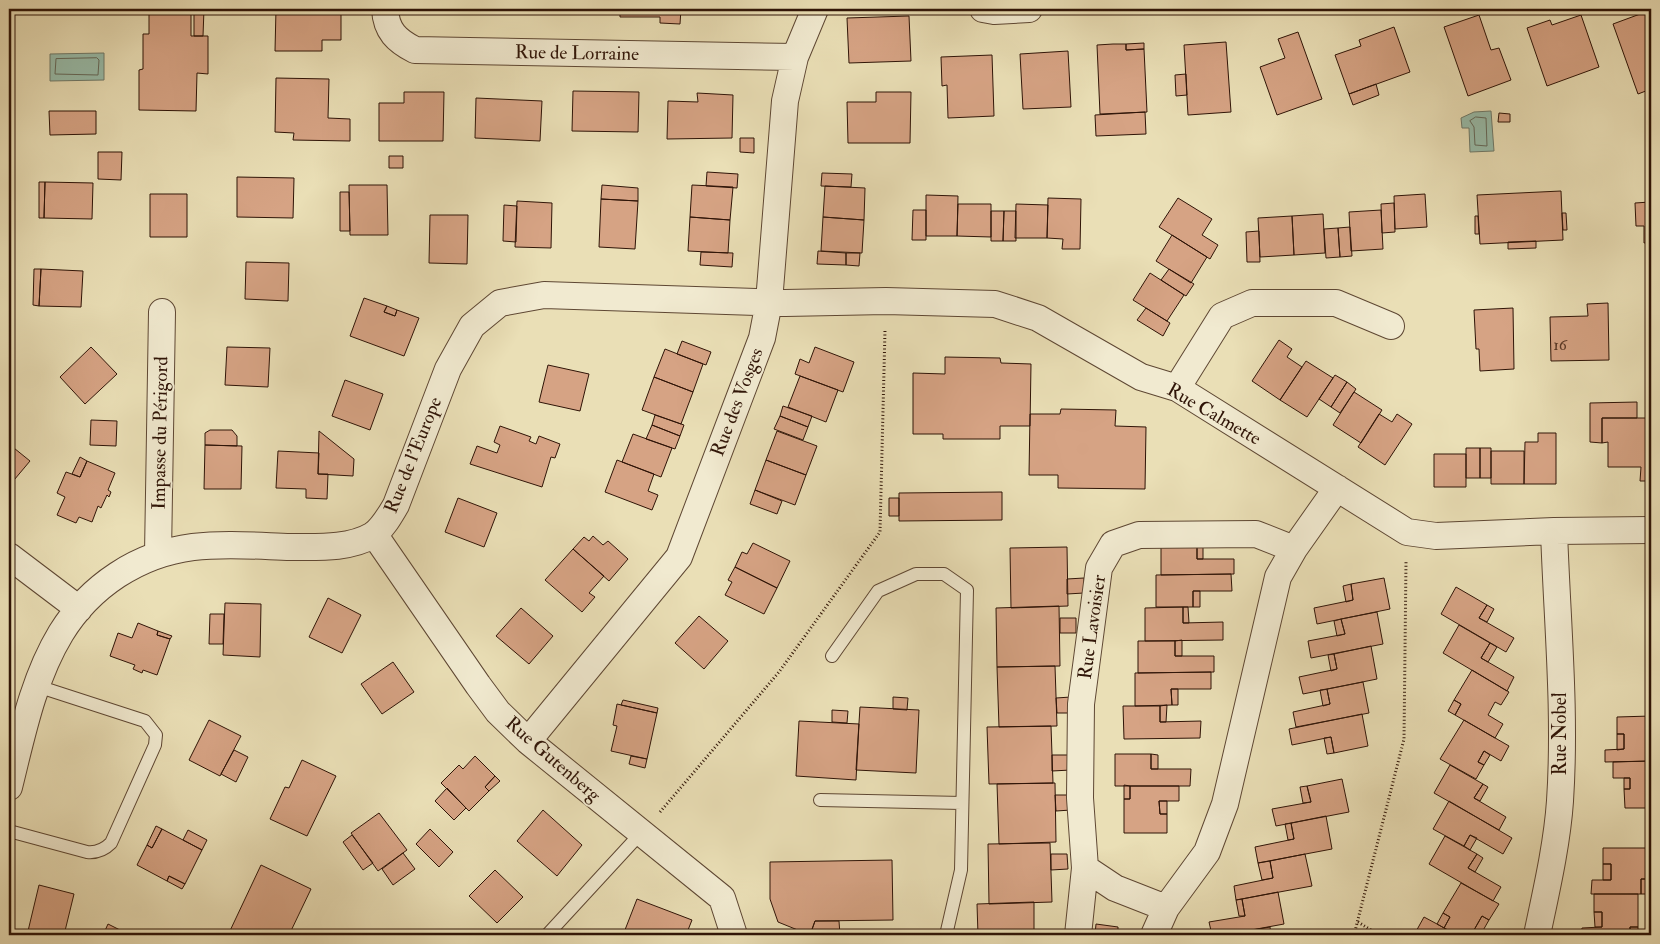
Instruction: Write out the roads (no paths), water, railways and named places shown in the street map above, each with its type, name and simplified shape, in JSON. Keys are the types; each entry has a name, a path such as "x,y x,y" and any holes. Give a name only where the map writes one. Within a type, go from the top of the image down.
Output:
{"street":[{"name":"Rue de Lorraine","path":"385,9 385,19 397,41 415,50 795,57"},
{"name":"Rue des Vosges","path":"528,741 678,557 762,338 769,302 786,101 795,57 815,9"},
{"path":"983,9 994,11 1029,9"},
{"name":"Rue de l'Europe","path":"9,787 37,686 54,646 79,609 96,591 118,573 158,554 192,547 217,545 319,547 356,542 374,534 384,524 396,505 448,369 472,326 500,303 544,295 769,302"},
{"name":"Rue Calmette","path":"769,302 886,301 995,304 1038,318 1140,377 1177,388 1407,532 1436,536 1554,531 1651,530"},
{"path":"1177,388 1222,316 1252,303 1336,302 1391,326"},
{"name":"Impasse du Périgord","path":"158,554 162,312"},
{"path":"1154,935 1166,908 1206,852 1226,804 1278,577 1294,549 1337,488"},
{"name":"Rue Nobel","path":"1536,935 1545,897 1560,801 1561,710 1554,531"},
{"name":"Rue Gutenberg","path":"374,534 498,712 528,741 722,898 734,935"},
{"name":"Rue Lavoisier","path":"1078,935 1085,868 1080,798 1081,704 1099,568 1113,544 1139,535 1256,534 1294,549"},
{"path":"9,556 79,609"},
{"path":"1085,868 1115,888 1166,908"}],"lane":[{"path":"832,656 878,591 916,574 944,574 967,590 960,870 946,935"},
{"path":"9,831 86,852 96,853 106,848 111,843 155,745 156,735 145,721 37,686"},
{"path":"820,800 962,803"},
{"path":"547,935 641,833"}],"water":[{"path":"104,53 104,80 50,81 50,54"},
{"path":"1491,111 1494,151 1470,152 1469,128 1462,128 1461,118 1474,112"}]}
